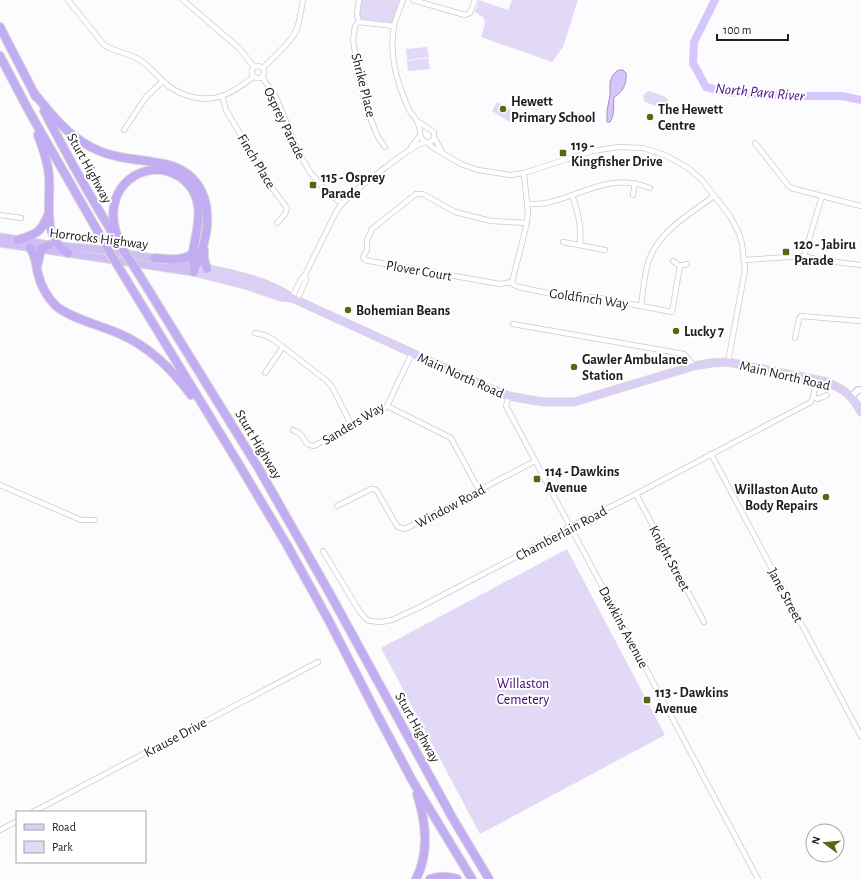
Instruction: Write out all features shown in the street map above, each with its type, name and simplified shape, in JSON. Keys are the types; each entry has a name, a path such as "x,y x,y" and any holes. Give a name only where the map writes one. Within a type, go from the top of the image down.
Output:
{"highway":[{"name":"Sturt Highway","path":"0,27 34,93 105,221 259,469 329,592 452,817 489,879"},
{"name":"Sturt Highway","path":"0,56 30,113 105,244 287,545 412,780 472,879"},
{"path":"34,93 59,124 86,144 114,156 172,165 190,176 203,194 206,204 207,223 204,241 194,269"},
{"path":"30,113 48,166 48,214 51,230 58,245 68,253"},
{"path":"122,248 113,220 113,207 119,190 135,175 146,171 160,170 172,173 180,177 188,184 196,196 199,207 198,227 192,261 194,269"},
{"path":"18,240 32,236 39,231 42,228 48,214"},
{"name":"Horrocks Highway","path":"0,236 49,245 95,249 155,258 194,269"},
{"path":"204,241 205,264 208,269"},
{"name":"Horrocks Highway","path":"0,243 194,269"},
{"path":"37,266 41,249 49,245"},
{"path":"30,248 35,255 39,278 43,289 49,298 61,310 75,317 122,334 154,354 177,377 216,427"},
{"path":"155,258 187,258 193,253"},
{"path":"412,780 423,814 426,835 424,857 416,879"},
{"path":"430,879 447,876 457,879"}],"main road":[{"name":"Main North Road","path":"194,269 208,269 236,275 283,292 412,353 509,396 545,402 574,402 694,366 728,362 827,382 842,388 856,402 861,412"},
{"name":"Main North Road","path":"194,269 281,297 295,299"}],"street":[{"path":"68,0 104,45 141,61 170,87 188,96 196,98 222,96 253,77"},
{"path":"182,0 239,48 254,67"},
{"path":"263,68 289,41 296,31 303,0"},
{"name":"Shrike Place","path":"359,0 356,14 359,22 355,26 353,40 358,72 365,104 378,136 385,147"},
{"path":"403,0 394,26 393,34 392,50 396,72 403,96 409,110 417,121 421,139 432,147 461,164 478,170 510,175 524,173 592,150 618,147 643,148 665,155 682,164 702,180 730,216 739,233 742,244 745,270 728,362"},
{"path":"413,0 465,15 470,13 475,0"},
{"path":"359,22 394,26"},
{"path":"254,67 257,66 263,68"},
{"path":"253,77 252,70 254,67"},
{"path":"253,77 259,79 262,77 264,75 263,68"},
{"name":"Osprey Parade","path":"262,77 276,97 299,153 310,172 324,189 342,204"},
{"path":"124,130 146,98 163,81"},
{"name":"Finch Place","path":"222,96 226,110 272,188 287,208 277,223"},
{"path":"417,121 434,132 434,137 442,152"},
{"path":"408,150 424,129 430,128"},
{"path":"295,299 301,279 305,275 337,210 342,204 368,181 408,150 417,145 433,140 434,137"},
{"path":"755,143 791,188 861,206"},
{"path":"512,282 526,231 528,214 524,173"},
{"path":"527,204 545,203 600,185 613,183 635,183 650,188"},
{"path":"634,195 635,183"},
{"name":"Plover Court","path":"512,282 500,284 366,260 363,258 367,240 372,229 416,194 423,194 455,212 491,221 527,223"},
{"path":"572,195 578,211 580,224 580,244"},
{"name":"Goldfinch Way","path":"512,282 514,285 519,287 552,294 574,297 594,297 641,306 648,263 658,244 666,233 675,225 714,196"},
{"path":"804,256 822,196"},
{"path":"0,215 21,218"},
{"path":"563,242 580,244 604,250"},
{"path":"744,260 804,256 819,260 861,265"},
{"path":"673,262 680,266 687,264"},
{"path":"641,306 672,312 680,266"},
{"path":"795,338 801,316 861,320"},
{"path":"513,324 684,354 694,366"},
{"path":"255,333 274,340 327,381 332,387 352,426"},
{"path":"265,373 283,347"},
{"name":"Sanders Way","path":"293,430 300,434 306,443 310,446 314,446 383,409 387,406 412,353"},
{"path":"813,397 817,380"},
{"path":"851,397 858,390 861,390"},
{"name":"Chamberlain Road","path":"323,551 360,612 367,620 381,622 392,620 486,573 570,527 811,402 813,397 818,399 827,395"},
{"name":"Dawkins Avenue","path":"509,396 506,406 758,879"},
{"path":"387,406 451,438 479,490"},
{"name":"Jane Street","path":"711,454 861,736"},
{"name":"Window Road","path":"337,506 371,489 374,489 377,491 394,522 398,527 405,529 535,461"},
{"path":"0,486 81,520 95,520"},
{"name":"Knight Street","path":"636,494 704,622"},
{"name":"Krause Drive","path":"35,811 318,662"},
{"path":"0,830 16,822"}],"green space":[{"path":"360,0 401,0 392,23 360,20"},
{"path":"479,0 508,10 512,0 578,0 563,47 552,62 481,37 485,24 484,18 475,12"},
{"path":"427,47 429,57 407,60 406,49"},
{"path":"428,58 430,69 408,71 407,61"},
{"path":"649,91 664,96 668,100 667,106 662,108 645,102 643,96"},
{"path":"497,102 516,113 510,122 492,111"},
{"name":"Willaston Cemetery","path":"567,549 665,735 480,834 381,648"}],"shaded area":[{"path":"618,70 623,70 626,73 626,81 622,90 614,97 613,116 610,122 607,122 610,82 613,75"}],"waterway":[{"name":"North Para River","path":"715,0 694,42 693,63 706,87 726,92 785,96 842,96 861,100"}],"place":[{"name":"Hewett Primary School","path":"503,109"},
{"name":"The Hewett Centre","path":"650,117"},
{"name":"119 - Kingfisher Drive","path":"563,153"},
{"name":"115 - Osprey Parade","path":"313,185"},
{"name":"120 - Jabiru Parade","path":"786,252"},
{"name":"Bohemian Beans","path":"348,310"},
{"name":"Lucky 7","path":"676,331"},
{"name":"Gawler Ambulance Station","path":"574,367"},
{"name":"114 - Dawkins Avenue","path":"537,479"},
{"name":"Willaston Auto Body Repairs","path":"826,497"},
{"name":"113 - Dawkins Avenue","path":"647,700"}]}
